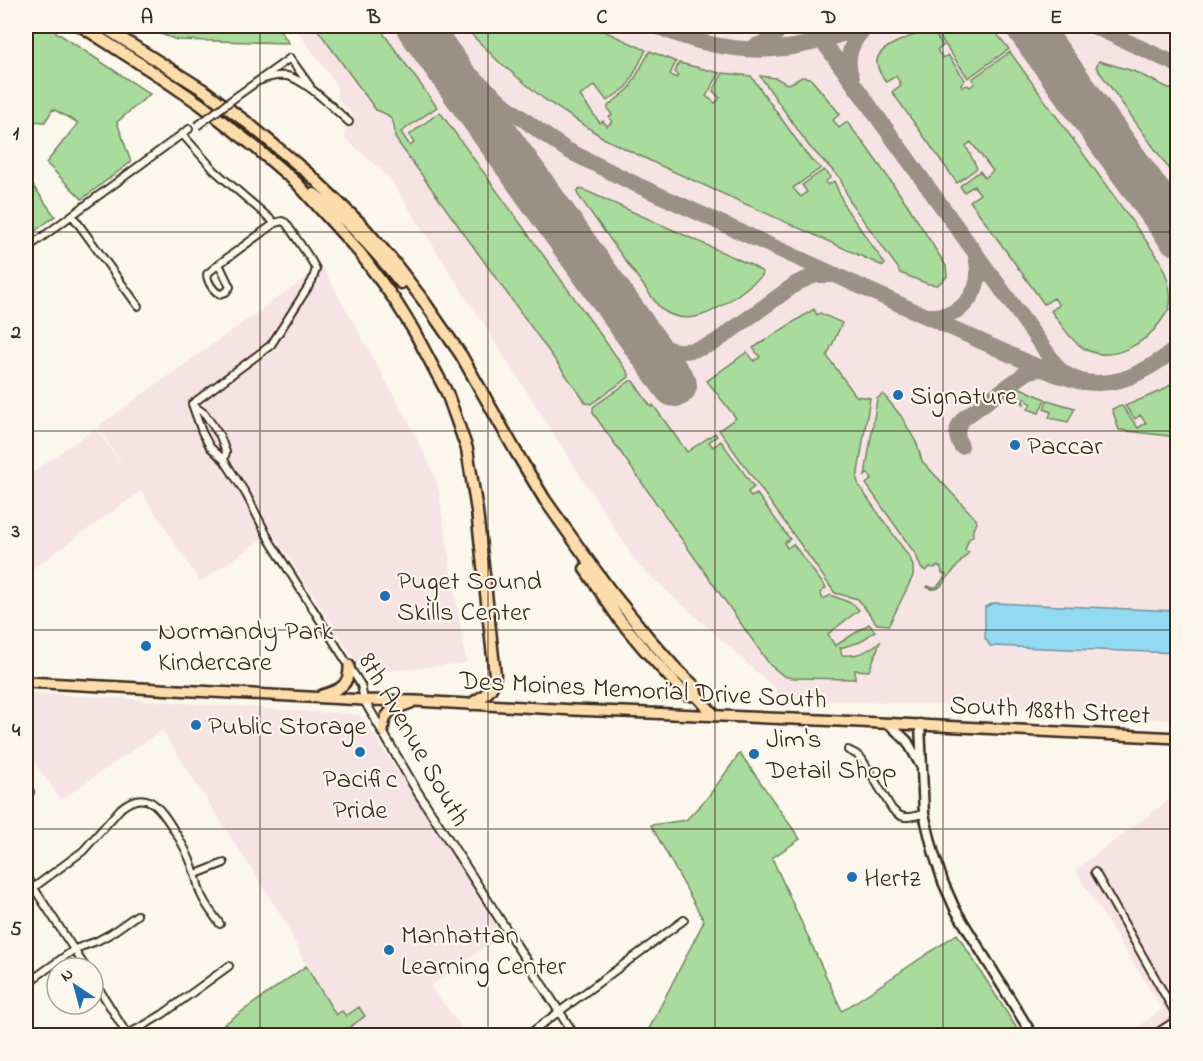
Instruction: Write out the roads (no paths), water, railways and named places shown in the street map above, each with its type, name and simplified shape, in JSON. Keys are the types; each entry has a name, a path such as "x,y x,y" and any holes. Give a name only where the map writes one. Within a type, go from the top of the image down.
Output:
{"highway":[{"path":"81,26 200,104 333,209 372,249 407,290 446,345 517,468 619,619 686,694 697,696"},
{"path":"102,26 205,91 249,124 310,175 361,224 423,300 461,355 545,500 615,598 676,669 694,686 697,696 714,715"},
{"path":"296,182 360,253 394,299 447,393 458,421 467,449 476,501 495,669 495,679 490,691 471,704"}],"main road":[{"path":"314,697 334,691 345,684 350,672 349,665"},
{"name":"Des Moines Memorial Drive South","path":"26,682 574,710 920,724"},
{"path":"383,732 384,720 389,712 416,701"},
{"path":"888,723 908,741 922,767"},
{"path":"920,724 924,814 943,882 955,909 1033,1035"},
{"name":"South 188th Street","path":"920,724 1178,738"}],"street":[{"path":"197,126 290,58 314,91"},
{"path":"259,81 271,76 290,77 314,91 349,122"},
{"path":"26,249 189,129"},
{"path":"183,134 215,171 275,223"},
{"path":"72,215 138,306"},
{"path":"192,405 271,345 312,281 316,269 286,223 282,221 275,223 219,264 207,274 216,292 220,294 230,288 219,264"},
{"name":"8th Avenue South","path":"192,405 205,414 220,436 226,452 224,460"},
{"name":"8th Avenue South","path":"192,405 206,440 224,460 246,494 270,541 349,665 361,685 364,700 417,791 575,1035"},
{"path":"848,750 862,759 897,814 907,818 924,814"},
{"path":"33,888 83,851 121,808 140,799 157,805 182,842 196,874 200,893 220,924"},
{"path":"196,874 224,862"},
{"path":"1095,872 1178,1019 1152,1035"},
{"path":"26,876 79,956"},
{"path":"26,984 75,949 110,934 137,915"},
{"path":"526,1035 684,920"},
{"path":"105,999 126,1035 163,1014 229,966"}],"water":[{"path":"994,603 1177,611 1177,653 990,646 985,638 985,607"}],"place":[{"name":"Signature","path":"898,395"},
{"name":"Paccar","path":"1015,445"},
{"name":"Puget Sound Skills Center","path":"385,596"},
{"name":"Normandy Park Kindercare","path":"146,646"},
{"name":"Public Storage","path":"196,725"},
{"name":"Pacific Pride","path":"360,752"},
{"name":"Jim's Detail Shop","path":"754,754"},
{"name":"Hertz","path":"852,877"},
{"name":"Manhattan Learning Center","path":"389,950"}]}
